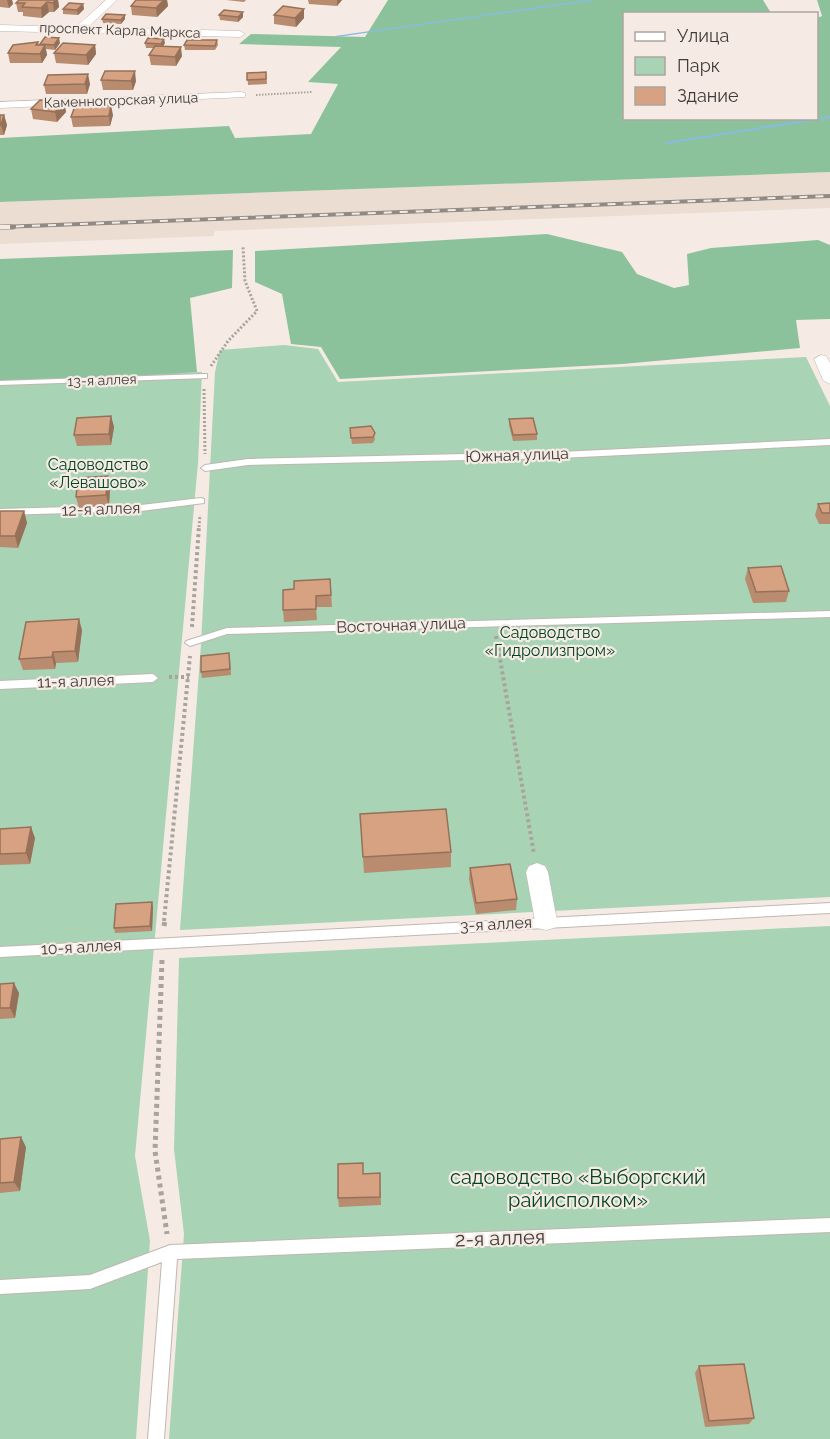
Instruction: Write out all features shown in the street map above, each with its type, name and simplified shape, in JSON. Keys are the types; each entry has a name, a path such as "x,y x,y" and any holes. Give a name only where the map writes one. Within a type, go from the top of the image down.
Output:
{"street":[{"path":"81,29 112,0"},
{"name":"проспект Карла Маркса","path":"0,28 240,34"},
{"name":"Каменногорская улица","path":"0,105 241,95"},
{"path":"821,359 830,380"},
{"path":"537,872 546,921"}],"lane":[{"name":"13-я аллея","path":"0,383 204,376"},
{"name":"Южная улица","path":"205,468 248,462 560,455 830,442"},
{"name":"12-я аллея","path":"0,512 141,508 201,501"},
{"name":"Восточная улица","path":"190,643 227,631 830,614"},
{"name":"11-я аллея","path":"0,685 153,678"},
{"name":"3-я аллея","path":"162,942 830,908"},
{"name":"10-я аллея","path":"0,952 162,942"},
{"name":"2-я аллея","path":"0,1287 90,1282 170,1252 830,1225"},
{"path":"156,1439 170,1252"}],"path":[{"path":"241,95 312,92"},
{"path":"205,468 204,376 228,342 257,311 245,281 243,247"},
{"path":"170,1252 155,1151 162,942 201,501"},
{"path":"495,622 502,685 537,872"}],"shaded area":[{"path":"830,172 830,208 215,231 213,236 0,244 0,202"}],"green space":[{"path":"388,0 763,0 770,12 623,12 623,120 818,120 818,18 822,16 817,0 830,0 830,172 0,202 0,138 229,126 235,138 311,134 338,84 308,82 341,47 239,44 251,34 365,37"},
{"path":"547,234 622,252 637,274 674,288 689,285 687,254 711,248 818,240 830,245 830,319 796,320 800,348 622,364 340,379 321,347 291,344 282,294 255,282 255,251"},
{"path":"233,250 232,288 190,298 197,372 0,385 0,259"},
{"name":"Садоводство «Гидролизпром»","path":"284,345 318,349 338,382 806,357 830,406 830,897 180,930 201,644 215,372 220,350"},
{"name":"Садоводство «Левашово»","path":"202,372 198,463 135,1156 150,1241 136,1439 0,1439 0,378"},
{"name":"садоводство «Выборгский райисполком»","path":"830,926 830,1439 169,1439 184,1234 174,1149 179,958"}],"building":[{"path":"19,0 56,0 53,3 47,2 41,8 22,7 25,3 16,3"},
{"path":"136,0 164,0 156,8 131,6"},
{"path":"69,3 83,4 77,10 63,9"},
{"path":"283,6 304,9 295,18 274,15"},
{"path":"224,10 243,12 238,17 219,15"},
{"path":"106,14 125,15 121,20 102,19"},
{"path":"45,37 59,38 54,45 40,44"},
{"path":"148,38 164,39 161,44 145,43"},
{"path":"187,40 217,40 215,46 184,45"},
{"path":"38,42 36,45 45,45 40,54 8,53 13,45"},
{"path":"63,43 95,45 86,55 54,53"},
{"path":"155,46 181,47 175,57 149,55"},
{"path":"105,71 135,71 131,81 101,80"},
{"path":"266,72 266,79 247,80 247,73"},
{"path":"88,74 85,84 44,85 48,75"},
{"path":"40,100 64,102 55,112 31,109"},
{"path":"111,105 109,116 71,117 75,106"},
{"path":"0,115 4,115 1,125 0,125"},
{"path":"111,416 109,434 74,435 77,418"},
{"path":"533,418 537,434 513,435 509,419"},
{"path":"371,426 375,433 373,437 351,438 350,428"},
{"path":"108,476 106,495 76,497 78,478"},
{"path":"830,503 830,513 822,513 818,504"},
{"path":"0,511 24,511 15,536 0,536"},
{"path":"781,566 789,591 756,592 748,568"},
{"path":"330,579 331,595 316,596 316,609 283,610 283,590 294,589 294,581"},
{"path":"79,619 75,651 53,652 52,657 19,659 26,622"},
{"path":"229,653 230,669 201,672 201,656"},
{"path":"446,809 451,852 363,857 360,814"},
{"path":"31,827 26,853 0,854 0,829"},
{"path":"510,864 517,899 476,903 470,868"},
{"path":"152,902 150,926 114,928 116,904"},
{"path":"14,983 10,1008 0,1008 0,984"},
{"path":"21,1137 14,1182 0,1183 0,1139"},
{"path":"363,1163 363,1174 380,1173 380,1197 338,1198 338,1164"},
{"path":"744,1364 754,1418 709,1421 699,1366"}],"waterway":[{"path":"337,36 595,0"},
{"path":"818,119 830,117"},
{"path":"667,143 811,120"}],"railway":[{"path":"13,227 0,227 830,196"}]}
